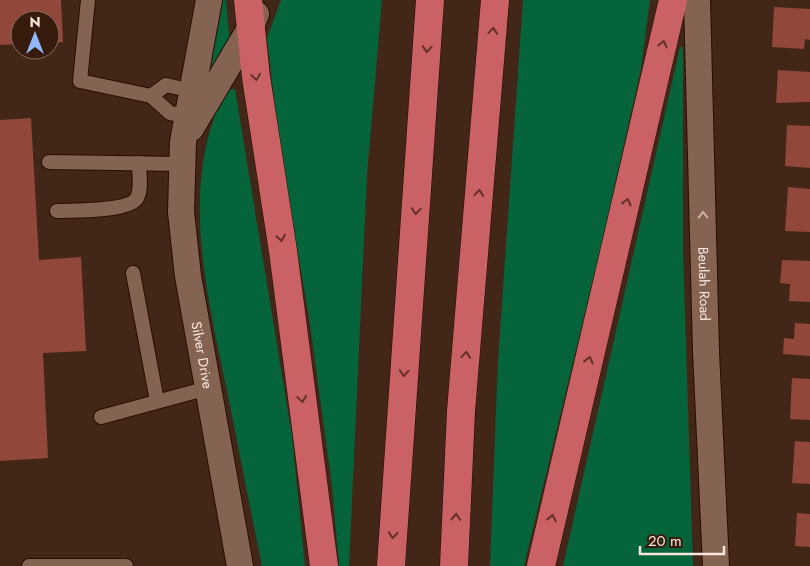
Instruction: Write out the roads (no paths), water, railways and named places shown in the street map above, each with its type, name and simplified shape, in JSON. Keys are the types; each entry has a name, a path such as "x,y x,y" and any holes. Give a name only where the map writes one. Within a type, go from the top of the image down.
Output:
{"highway":[{"path":"248,0 250,29 283,251 324,566"},
{"path":"391,566 430,0"},
{"path":"454,566 461,411 495,0"},
{"path":"541,566 673,0"}],"street":[{"name":"Silver Drive","path":"209,0 182,153 181,212 188,276 240,566"},
{"path":"182,153 250,29 261,0"},
{"name":"Beulah Road","path":"696,0 706,360 716,566"}],"lane":[{"path":"88,0 80,81 151,96 170,113 190,103 166,85 151,96"},
{"path":"49,162 139,163 182,153"},
{"path":"57,211 117,207 131,203 136,200 139,194 139,163"},
{"path":"133,273 158,401"},
{"path":"100,417 208,388"},
{"path":"29,566 126,566"}]}
